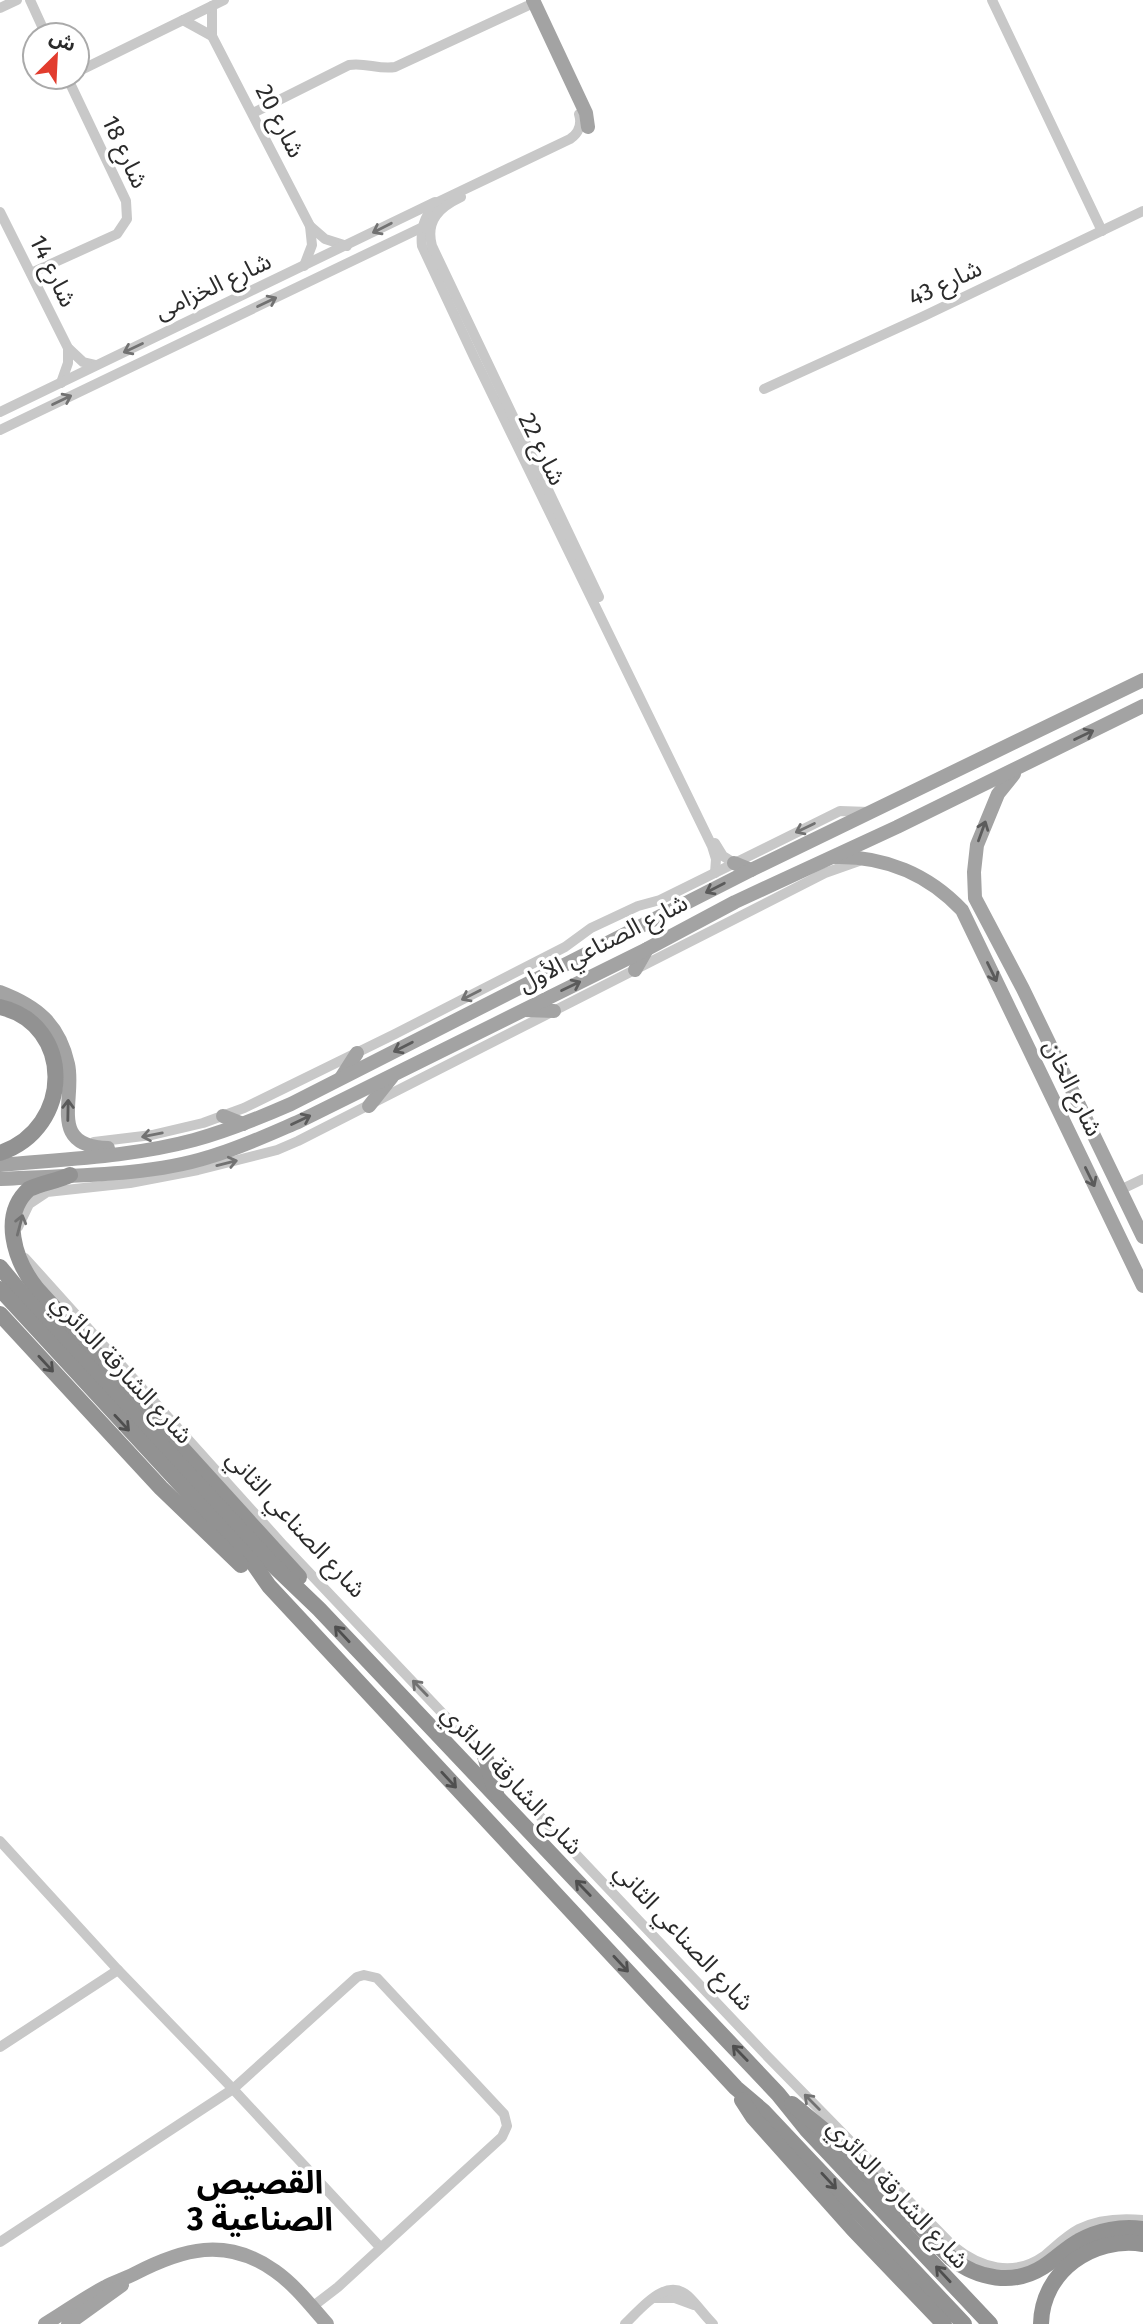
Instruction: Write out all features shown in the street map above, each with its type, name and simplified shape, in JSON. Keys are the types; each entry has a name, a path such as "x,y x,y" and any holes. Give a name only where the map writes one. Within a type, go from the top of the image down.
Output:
{"highway":[{"path":"0,1007 18,1014 40,1033 54,1064 57,1081 49,1112 40,1126 15,1148 0,1153"},
{"path":"70,1175 29,1189 13,1200 4,1219 3,1229 8,1251 47,1300 300,1577 319,1609"},
{"name":"شارع الشارقة الدائري","path":"0,1267 32,1316 259,1570 269,1586 736,2088 763,2111 964,2324"},
{"name":"شارع الشارقة الدائري","path":"0,1289 32,1316 319,1609 778,2094 807,2130 990,2324"},
{"path":"2,1317 161,1488 247,1570 269,1586"},
{"path":"485,1756 498,1798"},
{"path":"736,2088 753,2117 838,2214 944,2324"},
{"path":"778,2094 812,2118 951,2258 975,2273 999,2278 1023,2276 1040,2269 1091,2236 1115,2229 1143,2229"},
{"path":"1041,2324 1044,2303 1051,2288 1059,2274 1071,2262 1099,2246 1115,2243 1143,2244"}],"main road":[{"path":"528,2 579,114"},
{"path":"528,2 586,113 588,127"},
{"name":"شارع الصناعي الأول","path":"136,1152 195,1140 243,1124 340,1079 751,870 1143,680"},
{"name":"شارع الصناعي الأول","path":"0,1179 146,1170 179,1164 208,1157 300,1121 735,902 897,827 1143,706"},
{"name":"شارع الخان","path":"1026,764 1003,786 985,822 975,854 975,898 1028,1000 1143,1237"},
{"path":"830,857 867,858"},
{"name":"شارع الخان","path":"867,858 892,864 922,878 940,889 962,910 1143,1286"},
{"path":"734,863 751,870"},
{"path":"635,970 647,948"},
{"path":"0,992 25,1002 37,1011 52,1026 60,1040 70,1080 68,1122 75,1135 82,1142 96,1147 121,1148 136,1152"},
{"path":"520,1010 554,1011"},
{"path":"340,1079 357,1053"},
{"path":"369,1106 397,1072"},
{"path":"223,1116 243,1124"},
{"path":"0,1165 136,1152"},
{"path":"179,1164 198,1170"},
{"path":"46,2324 97,2291 164,2258 187,2251 209,2249 254,2259 273,2270 290,2283 327,2324"},
{"path":"68,2324 111,2294 133,2274"}],"street":[{"path":"0,8 17,0"},
{"path":"30,0 40,21"},
{"path":"91,65 224,0"},
{"path":"992,0 1102,231"},
{"path":"253,113 349,65 357,63 395,68 528,2"},
{"name":"شارع 20","path":"212,6 212,36 310,226"},
{"path":"183,20 212,36"},
{"name":"شارع 18","path":"31,273 117,234 127,219 126,201 74,91"},
{"path":"427,225 429,211 443,198 570,139 578,130 579,114"},
{"path":"427,225 445,205 580,137 588,127"},
{"name":"شارع الخزامى","path":"0,412 443,198"},
{"name":"شارع 43","path":"764,389 936,311 1143,211"},
{"name":"شارع 14","path":"0,212 68,348"},
{"name":"شارع الخزامى","path":"0,430 427,225"},
{"name":"شارع 22","path":"427,225 432,246 718,848 726,859 734,863"},
{"name":"شارع 22","path":"427,225 424,251 712,845 716,859 715,873"},
{"path":"310,226 326,239 347,246"},
{"path":"304,266 312,245 310,226"},
{"path":"68,348 83,362 96,365"},
{"path":"61,383 68,363 68,348"},
{"path":"82,1142 152,1135 223,1116 357,1053 565,947 591,928 638,906 660,900 840,811 869,812"},
{"name":"شارع الصناعي الثاني","path":"867,858 825,873 369,1106 277,1150 198,1170 130,1183 54,1191 40,1195 29,1204 21,1217 17,1232 19,1250 55,1294 284,1546 768,2057 965,2256 992,2268 1017,2267 1041,2258 1072,2233 1093,2223 1143,2220"},
{"path":"1120,1190 1143,1179"},
{"path":"1,1845 380,2247"},
{"path":"0,2047 118,1970"},
{"path":"0,2242 233,2089 352,1982 382,1984 499,2110 501,2126 497,2141 314,2310"},
{"path":"625,2324 652,2298 675,2298 696,2306 713,2324"}],"district":[{"name":"القصيص الصناعية 3","path":"260,2200"}]}
